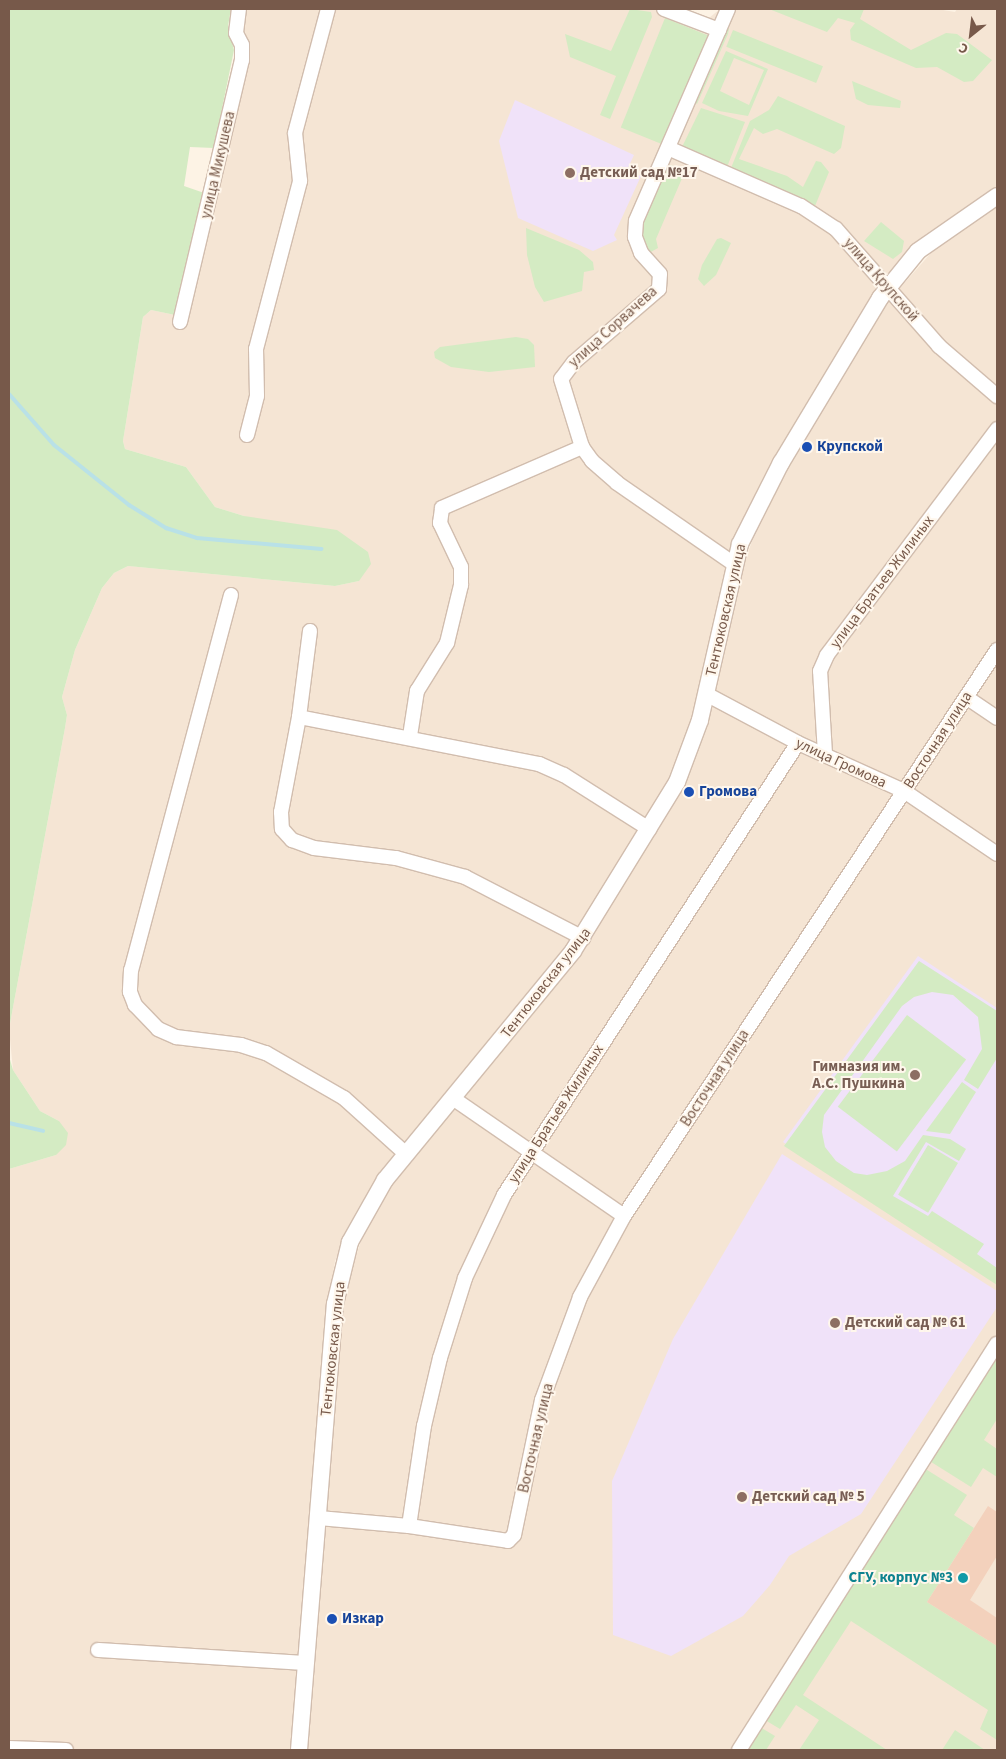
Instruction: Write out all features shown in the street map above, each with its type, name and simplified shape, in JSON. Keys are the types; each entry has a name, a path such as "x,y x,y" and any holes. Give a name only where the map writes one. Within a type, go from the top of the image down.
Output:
{"street":[{"name":"улица Микушева","path":"180,322 242,60 242,45 236,33 239,9"},
{"path":"247,435 258,382 256,349 300,180 295,133 328,9"},
{"path":"664,9 719,30"},
{"name":"улица Сорвачева","path":"728,9 636,221 635,237 641,253 660,274 659,289 574,362 561,379 582,447 617,483 734,564"},
{"name":"улица Крупской","path":"668,148 801,206 836,229 889,286 939,346 997,396"},
{"name":"Тентюковская улица","path":"299,1750 335,1304 343,1263 362,1216 406,1154 454,1099 583,938 649,830 687,761 706,694 734,564 751,520 781,463 889,286 931,240 997,196"},
{"name":"улица Братьев Жилиных","path":"825,754 820,671 827,655 997,429"},
{"path":"410,736 417,691 447,643 461,585 456,553 440,523 442,508 582,447"},
{"path":"230,596 131,970 130,992 135,1005 158,1029 176,1037 241,1044 266,1053 344,1098 406,1154"},
{"path":"310,631 299,717 281,812 282,829 292,840 314,848 431,865 509,897 583,938"},
{"name":"Восточная улица","path":"409,1526 508,1541 517,1530 542,1400 580,1297 624,1216 997,650"},
{"name":"улица Громова","path":"706,694 798,744 825,754 904,792 997,854"},
{"path":"966,697 997,718"},
{"path":"299,717 410,736 539,764 564,775 649,830"},
{"name":"улица Братьев Жилиных","path":"409,1526 424,1426 440,1358 465,1278 504,1195 798,744"},
{"path":"454,1099 624,1216"},
{"path":"739,1750 997,1344"},
{"path":"318,1518 409,1526"},
{"path":"98,1650 306,1663"},
{"path":"9,1748 66,1750"}],"shaded area":[{"path":"246,9 685,9 709,18 720,9 937,9 955,12 957,9 997,9 997,187 926,234 892,269 814,392 733,541 693,718 670,779 567,947 379,1175 356,1212 335,1261 328,1304 295,1750 9,1750 9,1169 56,1155 59,1121 40,1111 13,1070 9,1029 65,728 67,715 62,697 75,650 102,588 114,573 128,566 335,586 359,581 244,516 215,507 186,467 125,449 123,441 143,317 151,310 175,315 175,328 187,324 250,51 243,23"},
{"name":"Детский сад №17","path":"515,100 634,155 627,170 641,176 614,235 617,240 593,251 518,218 499,141"},
{"path":"997,206 997,1750 307,1750 344,1292 366,1226 393,1182 587,944 677,798 704,731 738,581 758,524 797,449 886,304 938,245"},
{"name":"Гимназия им. А.С. Пушкина","path":"918,956 997,1008 997,1283 783,1142"},
{"path":"782,1154 997,1291 997,1307 861,1514 789,1556 770,1585 743,1616 671,1656 613,1635 612,1481 673,1339"}],"green space":[{"path":"9,9 231,9 228,26 234,50 214,148 190,147 184,186 210,195 212,200 175,315 151,310 143,317 123,441 125,449 186,467 215,507 244,516 337,530 368,552 371,564 359,581 335,586 128,566 114,573 102,588 75,650 62,697 67,715 65,728 9,1029"},
{"path":"630,9 651,12 652,17 610,119 600,115 616,76 570,57 565,34 611,51"},
{"path":"769,9 864,9 860,19 911,50 946,33 957,34 992,60 973,81 964,82 937,67 916,68 851,40 850,30 855,23 838,18 827,32"},
{"path":"665,18 710,36 665,145 621,127"},
{"path":"725,26 729,29 728,34 697,104 692,100"},
{"path":"733,30 823,66 816,83 726,47"},
{"path":"726,51 768,69 748,116 719,111 702,103","holes":["734,58 764,70 749,105 720,91"]},
{"path":"852,81 901,101 900,108 868,105 856,99"},
{"path":"778,96 845,126 841,148 834,154 777,129 763,134 754,128 739,159 787,176 803,187 816,161 821,162 829,172 815,206 731,168 750,121 769,110"},
{"path":"701,108 745,122 727,167 682,147"},
{"path":"668,165 675,166 683,176 656,239 658,248 649,253 639,236 641,220 663,167"},
{"path":"881,222 904,241 902,252 893,259 864,241"},
{"path":"526,228 579,250 593,262 594,270 584,272 582,291 544,302 535,287 527,255"},
{"path":"721,238 731,243 716,275 704,286 698,279 702,265 717,239"},
{"path":"516,337 528,339 534,345 535,367 489,372 451,367 435,358 434,352 440,347"},
{"path":"919,961 997,1011 997,1058 978,1089 964,1080 982,1049 978,1017 953,995 932,992 914,997 902,1006 824,1115 822,1132 825,1147 836,1161 854,1173 867,1175 887,1171 905,1161 923,1135 950,1139 966,1149 959,1161 926,1142 893,1196 928,1216 932,1211 984,1244 977,1254 997,1268 997,1285 784,1146"},
{"path":"907,1015 966,1060 897,1151 838,1107"},
{"path":"9,1056 13,1070 40,1111 59,1121 68,1133 66,1145 56,1155 9,1169"},
{"path":"962,1082 976,1092 950,1134 926,1131"},
{"path":"928,1145 958,1163 928,1213 898,1195"},
{"path":"997,1353 997,1419 984,1440 997,1449 997,1477 983,1468 971,1487 928,1460"},
{"path":"924,1468 967,1495 954,1515 974,1528 927,1602 997,1646 997,1740 980,1729 988,1710 851,1621 803,1695 887,1750 799,1750 819,1720 796,1705 780,1729 765,1720"},
{"path":"760,1727 775,1736 766,1750 746,1750"},
{"path":"955,1730 985,1750 942,1750"}],"building":[{"name":"СГУ, корпус №3","path":"988,1506 997,1512 997,1556 970,1600 997,1618 997,1646 927,1602"}],"waterway":[{"path":"9,394 54,445 129,505 166,528 197,538 322,549"},
{"path":"9,1123 43,1131"}],"place":[{"name":"Детский сад №17","path":"570,173"},
{"name":"Крупской","path":"807,447"},
{"name":"Громова","path":"689,792"},
{"name":"Гимназия им. А.С. Пушкина","path":"915,1075"},
{"name":"Детский сад № 61","path":"835,1323"},
{"name":"Детский сад № 5","path":"742,1497"},
{"name":"СГУ, корпус №3","path":"963,1578"},
{"name":"Изкар","path":"332,1619"}]}
